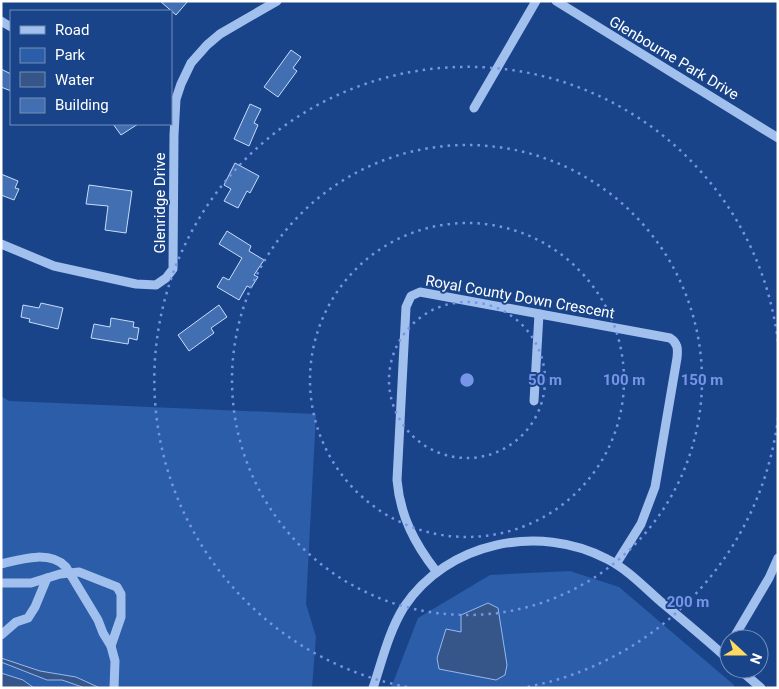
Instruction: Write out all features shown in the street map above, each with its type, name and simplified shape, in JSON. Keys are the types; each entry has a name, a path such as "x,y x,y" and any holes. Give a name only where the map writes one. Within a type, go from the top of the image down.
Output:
{"street":[{"name":"Glenridge Drive","path":"1,244 54,266 136,284 156,286 166,278 173,269 174,135 176,99 181,84 191,63 220,34 277,1"},
{"path":"474,108 536,1"},
{"name":"Glenbourne Park Drive","path":"556,1 778,138"},
{"path":"172,82 181,84"},
{"name":"Royal County Down Crescent","path":"436,571 417,546 398,496 398,465 408,301 416,293 426,292 670,338 676,343 678,348 651,502 641,524 616,564"},
{"path":"534,401 539,314"},
{"path":"373,688 400,614 416,591 436,571 456,559 473,551 517,542 551,542 573,546 598,554 616,564 719,650"},
{"path":"1,564 26,558 53,558 61,562 70,572 111,646 115,661 114,688"},
{"path":"739,629 769,578 778,558"},
{"path":"1,583 31,583 70,572 79,572 111,584 121,594 121,617 111,646"},
{"path":"1,635 16,622 28,618 35,607 47,578"},
{"path":"750,679 760,688"}],"green space":[{"path":"1,396 9,401 316,414 306,604 316,637 312,688 1,688"},
{"path":"570,571 619,587 719,672 719,679 727,679 734,685 734,688 391,688 418,618 490,575"}],"water":[{"path":"488,603 498,608 507,665 505,675 496,680 439,669 437,658 446,629 461,632 461,615"},
{"path":"1,658 40,671 76,677 100,688 85,688 62,680 47,680 1,662"},
{"path":"1,673 23,680 34,688 1,688"}],"building":[{"path":"160,1 188,1 176,15"},
{"path":"291,50 301,57 293,68 297,71 278,97 264,87"},
{"path":"1,69 10,74 10,91 1,87"},
{"path":"250,104 261,109 254,123 258,125 249,146 234,139"},
{"path":"114,125 136,125 121,135"},
{"path":"235,163 259,176 250,193 247,191 238,208 224,201 231,189 224,185"},
{"path":"1,174 18,181 15,188 19,189 14,200 1,195"},
{"path":"89,185 132,191 126,233 105,230 108,206 86,204"},
{"path":"227,231 251,246 249,251 264,260 254,275 258,277 251,288 247,286 239,300 217,287 223,277 229,280 242,258 219,244"},
{"path":"41,303 63,308 58,329 29,322 30,319 21,317 23,305 39,308"},
{"path":"219,305 227,317 211,328 214,333 189,351 178,335"},
{"path":"111,318 134,322 133,327 139,328 137,340 129,338 128,344 91,338 94,324 110,327"}]}
